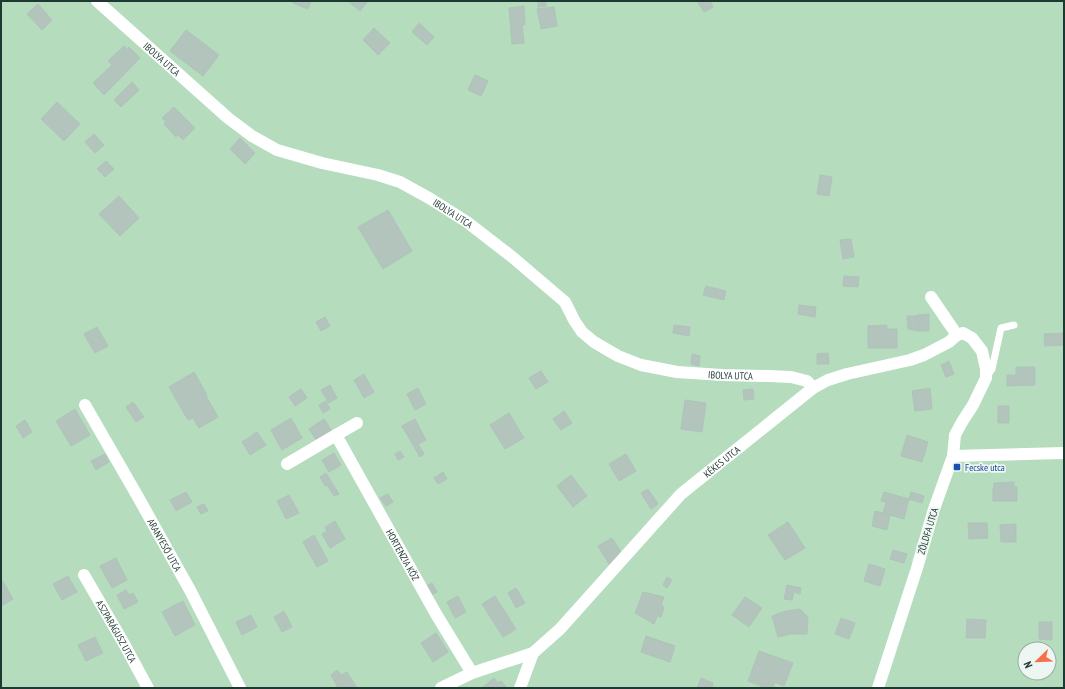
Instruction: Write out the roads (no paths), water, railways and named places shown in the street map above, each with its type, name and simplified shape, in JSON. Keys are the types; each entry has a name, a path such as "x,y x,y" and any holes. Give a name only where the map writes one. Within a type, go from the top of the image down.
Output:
{"street":[{"name":"IBOLYA UTCA","path":"97,1 228,118 252,136 277,150 322,163 378,175 400,182 467,222 511,256 565,302 582,332 594,342 618,356 642,365 677,372 791,377 807,381 813,388"},
{"path":"931,298 957,335 963,333 972,338 982,351 986,369 986,378"},
{"name":"KÉKES UTCA","path":"441,688 472,673 533,653 560,629 681,494 813,388 828,380 847,374 910,360 924,355 949,342 957,335"},
{"name":"ZÖLDFA UTCA","path":"878,688 917,568 934,509 953,456 955,436 973,405 986,378"},
{"name":"ARANYESŐ UTCA","path":"85,405 187,585 240,688"},
{"path":"287,464 357,423"},
{"name":"HORTENZIA KÖZ","path":"336,435 436,614 472,673"},
{"path":"953,456 1064,453"},
{"name":"ASZPARÁGUSZ UTCA","path":"84,575 148,688"},
{"path":"520,688 533,653"}],"lane":[{"path":"986,378 992,369 1001,328 1014,325"}],"place":[{"name":"Fecske utca","path":"957,467"}]}
